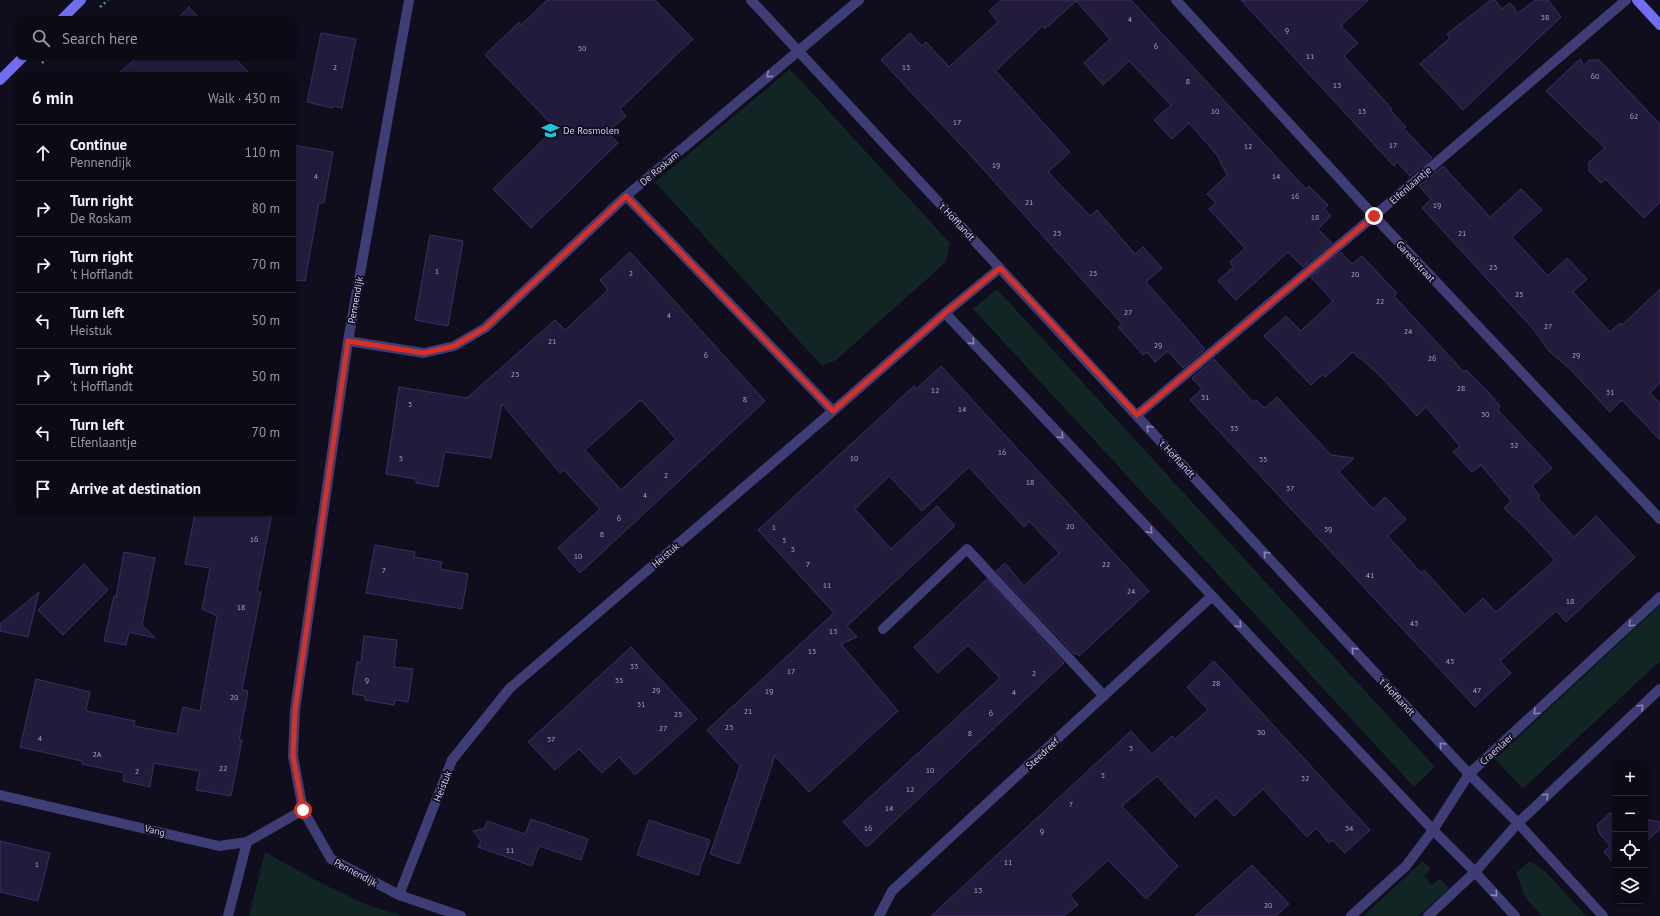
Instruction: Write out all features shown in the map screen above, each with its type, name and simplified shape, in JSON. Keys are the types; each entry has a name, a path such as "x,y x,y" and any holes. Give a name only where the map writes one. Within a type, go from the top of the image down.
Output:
{"main road":[{"path":"65,16 81,0"},
{"path":"1637,0 1660,25"},
{"path":"0,80 20,60"}],"street":[{"name":"Pennendijk","path":"409,0 348,341 295,710 293,756 303,810 331,859 399,895 461,916"},
{"name":"'t Hofflandt","path":"751,0 1469,774 1518,823 1603,916"},
{"name":"De Roskam","path":"348,341 424,353 454,346 485,328 626,196 859,0"},
{"name":"Gareelstraat","path":"1176,0 1374,216 1660,519"},
{"name":"Elfenlaantje","path":"1137,415 1374,216 1626,0"},
{"path":"626,196 833,411"},
{"name":"Heistuk","path":"399,895 452,760 510,688 945,313 1000,268"},
{"path":"945,313 1515,916"},
{"path":"884,628 967,549 1104,696"},
{"name":"Steedreef","path":"879,916 892,891 1212,596"},
{"name":"Craenlaer","path":"1351,916 1406,866 1433,830 1469,774 1660,597"},
{"path":"1428,916 1475,872 1518,823 1660,689"},
{"name":"Vang","path":"0,794 219,846 247,842 303,810"},
{"path":"228,916 247,842"}],"green space":[{"path":"790,69 950,243 946,262 836,360 822,366 655,182"},
{"path":"997,289 1435,767 1414,787 973,309"},
{"path":"1660,605 1660,661 1523,789 1495,759"},
{"path":"265,852 319,882 363,903 401,916 249,916"},
{"path":"1423,861 1431,869 1424,876 1432,885 1440,878 1449,889 1418,916 1363,916"},
{"path":"1530,861 1546,872 1586,916 1542,916 1525,897 1516,873"}],"building":[{"path":"547,0 655,0 693,39 620,109 626,116 608,132 618,143 531,228 493,189 555,128 485,55 519,22 521,25"},
{"path":"1001,0 1131,0 1306,189 1309,186 1328,205 1324,208 1331,216 1318,229 1332,243 1303,267 1288,252 1236,300 1218,281 1233,267 1230,262 1245,248 1209,209 1216,203 1207,194 1227,175 1217,155 1189,123 1172,139 1154,120 1171,105 1129,61 1103,85 1084,63 1110,39 1076,1 1045,29 1042,26 996,71 1070,152 1048,172 1090,216 1097,210 1135,254 1143,247 1162,268 1146,282 1205,349 1183,368 1168,351 1155,362 1147,352 1143,355 1118,327 1122,324 974,159 881,60 910,33 922,46 926,42 949,67 998,22 989,11"},
{"path":"1241,0 1368,0 1341,26 1358,43 1344,56 1392,109 1390,110 1406,127 1404,129 1432,158 1410,176 1397,162 1394,166"},
{"path":"1491,0 1495,0 1502,9 1510,3 1518,13 1535,0 1548,0 1561,17 1463,110 1420,64 1450,38 1447,34"},
{"path":"189,7 197,16 180,16"},
{"path":"321,33 356,39 342,108 333,106 332,108 307,102"},
{"path":"1580,59 1584,66 1589,60 1599,60 1660,124 1660,202 1644,218 1605,179 1601,183 1589,171 1589,162 1605,148 1546,91"},
{"path":"134,60 237,60 248,72 120,72"},
{"path":"296,146 333,152 324,203 319,203 305,281 296,280"},
{"path":"1443,166 1490,217 1521,189 1542,210 1512,237 1548,276 1567,258 1587,279 1573,292 1610,332 1620,323 1622,325 1660,289 1660,383 1650,393 1660,403 1660,440 1622,400 1610,412 1570,369 1549,351 1534,330 1422,208 1431,199 1419,186"},
{"path":"430,235 463,241 448,326 415,320"},
{"path":"630,252 765,401 580,573 558,548 600,509 564,470 560,473 502,404 491,458 445,452 438,487 416,483 416,479 386,474 399,387 467,398 555,320 565,330 608,290 600,280","holes":["641,400 676,439 621,490 585,450"]},
{"path":"1341,252 1352,264 1362,256 1397,293 1394,296 1464,372 1466,370 1489,393 1500,406 1498,410 1552,468 1532,486 1540,496 1538,498 1574,537 1596,516 1635,557 1566,622 1556,611 1500,661 1511,673 1475,707 1190,400 1202,389 1192,378 1214,359 1253,402 1256,400 1265,408 1277,397 1331,455 1354,458 1339,472 1373,509 1385,497 1406,519 1388,536 1421,573 1424,570 1465,615 1483,598 1496,612 1555,560 1504,508 1511,501 1481,465 1472,472 1453,452 1460,446 1426,407 1417,416 1382,378 1353,352 1325,377 1323,374 1311,385 1264,336 1286,316 1301,331 1333,301 1311,277"},
{"path":"941,366 1149,591 1079,656 1075,653 1074,654 996,571 1005,563 1024,586 1059,553 1029,521 1024,527 969,467 922,511 889,476 855,509 891,549 937,506 955,526 847,626 857,637 841,644 898,711 809,792 775,756 739,864 710,854 740,766 707,730 834,613 758,530 914,386 916,389"},
{"path":"194,516 271,516 257,592 261,592 242,690 248,691 239,740 242,740 231,796 196,790 200,771 154,763 150,787 123,781 124,773 82,764 82,761 20,747 36,679 90,692 86,711 135,721 134,726 177,734 183,707 200,711 217,616 202,609 210,568 185,564"},
{"path":"375,545 415,552 414,557 442,562 440,569 468,574 462,609 366,593"},
{"path":"124,552 155,558 142,625 155,638 129,632 126,645 104,641 114,596 116,597"},
{"path":"84,564 108,590 63,635 38,610"},
{"path":"987,579 1064,663 867,847 843,822 1000,678 968,645 938,673 914,647"},
{"path":"39,592 28,637 0,631 0,624"},
{"path":"364,636 397,640 394,667 413,669 408,702 395,700 394,705 365,700 365,696 352,694 357,662 361,662"},
{"path":"631,647 697,719 635,775 619,757 602,773 579,749 555,770 528,742"},
{"path":"1214,661 1370,830 1345,853 1332,840 1329,843 1316,828 1307,837 1263,789 1234,816 1216,797 1195,817 1157,776 1122,806 1178,866 1146,899 1108,860 1070,895 1078,905 1064,916 931,916 1131,731 1152,754 1172,736 1175,739 1208,710 1187,687"},
{"path":"1610,813 1612,813 1612,861 1604,852 1610,846 1600,834 1597,825"},
{"path":"531,819 588,839 581,860 539,846 532,866 478,847 481,841 473,831 485,828 487,821 525,834"},
{"path":"649,820 710,840 698,875 637,855"},
{"path":"1648,820 1660,822 1660,829 1648,840"},
{"path":"0,841 50,853 38,901 0,892"},
{"path":"1252,865 1289,904 1276,916 1195,916"}],"place":[{"name":"De Rosmolen","path":"550,130"}],"route":[{"path":"303,810 293,756 295,710 348,341 424,353 454,346 485,328 626,196 833,411 945,313 1000,268 1137,415 1374,216"}]}
